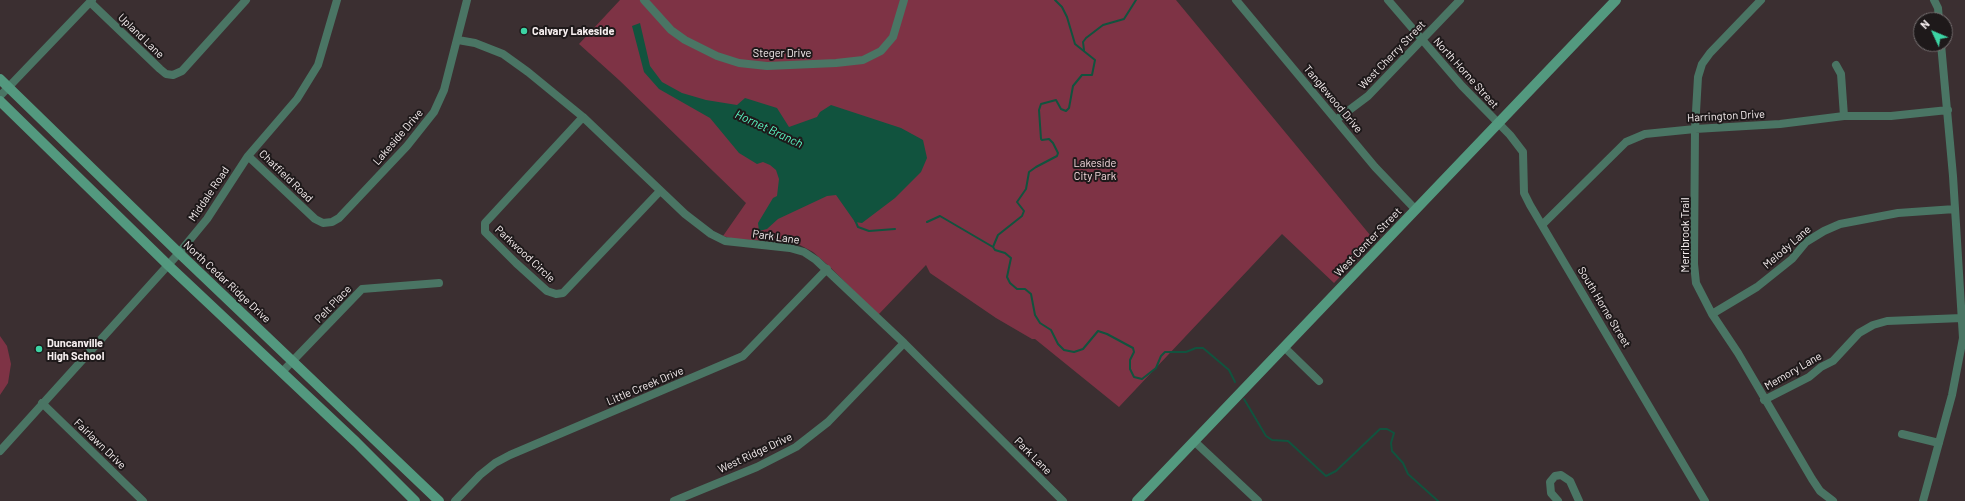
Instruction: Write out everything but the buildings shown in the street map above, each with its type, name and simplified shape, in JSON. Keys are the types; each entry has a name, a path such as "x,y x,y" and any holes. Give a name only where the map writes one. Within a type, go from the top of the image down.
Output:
{"main road":[{"name":"West Center Street","path":"1136,501 1616,0"},
{"name":"North Cedar Ridge Drive","path":"0,79 179,253 293,360 439,501"},
{"path":"0,101 168,265 282,372 415,501"}],"street":[{"name":"Upland Lane","path":"91,1 160,69 166,74 173,75 182,70 246,0"},
{"name":"Middale Road","path":"0,451 179,253 207,219 248,156 308,84 318,65 337,0"},
{"name":"Lakeside Drive","path":"308,213 323,223 332,222 339,218 416,136 434,112 444,90 467,0"},
{"name":"Steger Drive","path":"644,0 671,30 685,40 717,56 739,63 767,66 836,63 863,60 881,51 893,37 904,0"},
{"name":"Tanglewood Drive","path":"1236,0 1375,167 1416,210"},
{"name":"North Horne Street","path":"1388,0 1498,124"},
{"name":"West Cherry Street","path":"1336,120 1368,96 1460,0"},
{"name":"Merribrook Trail","path":"1761,0 1710,53 1702,64 1698,77 1695,128 1694,264 1696,283 1712,314 1738,353 1764,400 1812,479 1820,491 1833,501"},
{"path":"1934,0 1938,12"},
{"path":"0,96 91,1"},
{"name":"Park Lane","path":"458,40 475,43 503,54 528,72 583,117 660,191 710,234 725,241 768,245 804,252 827,269 904,343 1063,501"},
{"path":"1923,501 1961,356 1963,338 1948,110 1942,52"},
{"path":"1836,66 1841,74 1844,116"},
{"name":"Harrington Drive","path":"1542,225 1626,142 1645,134 1695,128 1780,124 1844,116 1891,116 1948,110"},
{"name":"Parkwood Circle","path":"583,117 485,223 485,232 516,263 547,291 556,294 563,292 660,191"},
{"name":"South Horne Street","path":"1498,124 1523,152 1524,193 1705,501"},
{"name":"Chatfield Road","path":"248,156 308,213"},
{"name":"Melody Lane","path":"1712,314 1756,287 1792,259 1806,242 1824,231 1840,224 1898,213 1955,209"},
{"name":"Little Creek Drive","path":"455,501 480,475 495,463 510,455 743,356 827,269"},
{"name":"Pelt Place","path":"282,372 362,289 439,283"},
{"name":"Memory Lane","path":"1764,400 1809,377 1833,361 1859,333 1872,325 1887,321 1962,318"},
{"name":"West Ridge Drive","path":"674,501 757,467 796,447 828,422 904,343"},
{"path":"1284,347 1319,381"},
{"name":"Fairlawn Drive","path":"42,403 143,501"},
{"path":"1902,434 1939,443"},
{"path":"1194,441 1258,501"},
{"path":"1558,501 1550,488 1550,482 1555,476 1561,475 1566,477 1576,489 1579,501"}],"green space":[{"name":"Lakeside City Park","path":"620,0 1176,0 1375,241 1334,283 1282,234 1119,407 1035,339 1032,339 996,318 930,273 926,265 878,315 830,267 813,252 800,245 786,242 734,239 723,236 746,203 619,80 579,44"},
{"path":"0,336 7,346 11,364 8,383 0,395"}],"water":[{"path":"640,23 650,66 662,82 682,93 706,100 737,105 745,98 777,108 789,127 817,117 820,112 831,105 901,128 923,140 927,158 921,172 895,198 862,223 855,222 836,195 827,196 778,219 767,229 759,231 758,223 773,198 777,196 779,179 776,170 763,162 757,164 739,153 710,118 659,89 644,72 632,26"}],"waterway":[{"path":"993,247 998,235 1022,216 1024,211 1017,202 1026,189 1029,172 1057,156 1058,153 1053,143 1049,139 1041,139 1039,110 1041,104 1056,100 1061,109 1066,111 1069,108 1073,86 1082,75 1092,75 1095,60 1075,44 1067,17 1062,7 1055,0"},
{"path":"1084,50 1083,42 1086,38 1103,25 1124,19 1136,0"},
{"name":"Hornet Branch","path":"927,222 940,216 993,247 995,250 1005,253 1011,258 1007,277 1010,283 1017,289 1025,289 1031,294 1035,315 1040,323 1051,330 1058,344 1064,350 1074,352 1083,349 1098,331 1107,334 1133,348 1134,352 1130,360 1130,369 1134,377 1142,379 1156,368 1161,356 1165,352 1186,352 1196,348 1203,348 1229,370 1235,382"},
{"name":"Hornet Branch","path":"855,220 858,227 869,231 895,229"},
{"name":"Hornet Branch","path":"1244,399 1266,436 1272,440 1288,441 1326,476 1336,471 1380,429 1387,429 1394,433 1391,443 1392,451 1403,463 1408,474 1438,501"}],"place":[{"name":"Calvary Lakeside","path":"524,31"},
{"name":"Duncanville High School","path":"39,349"}]}
